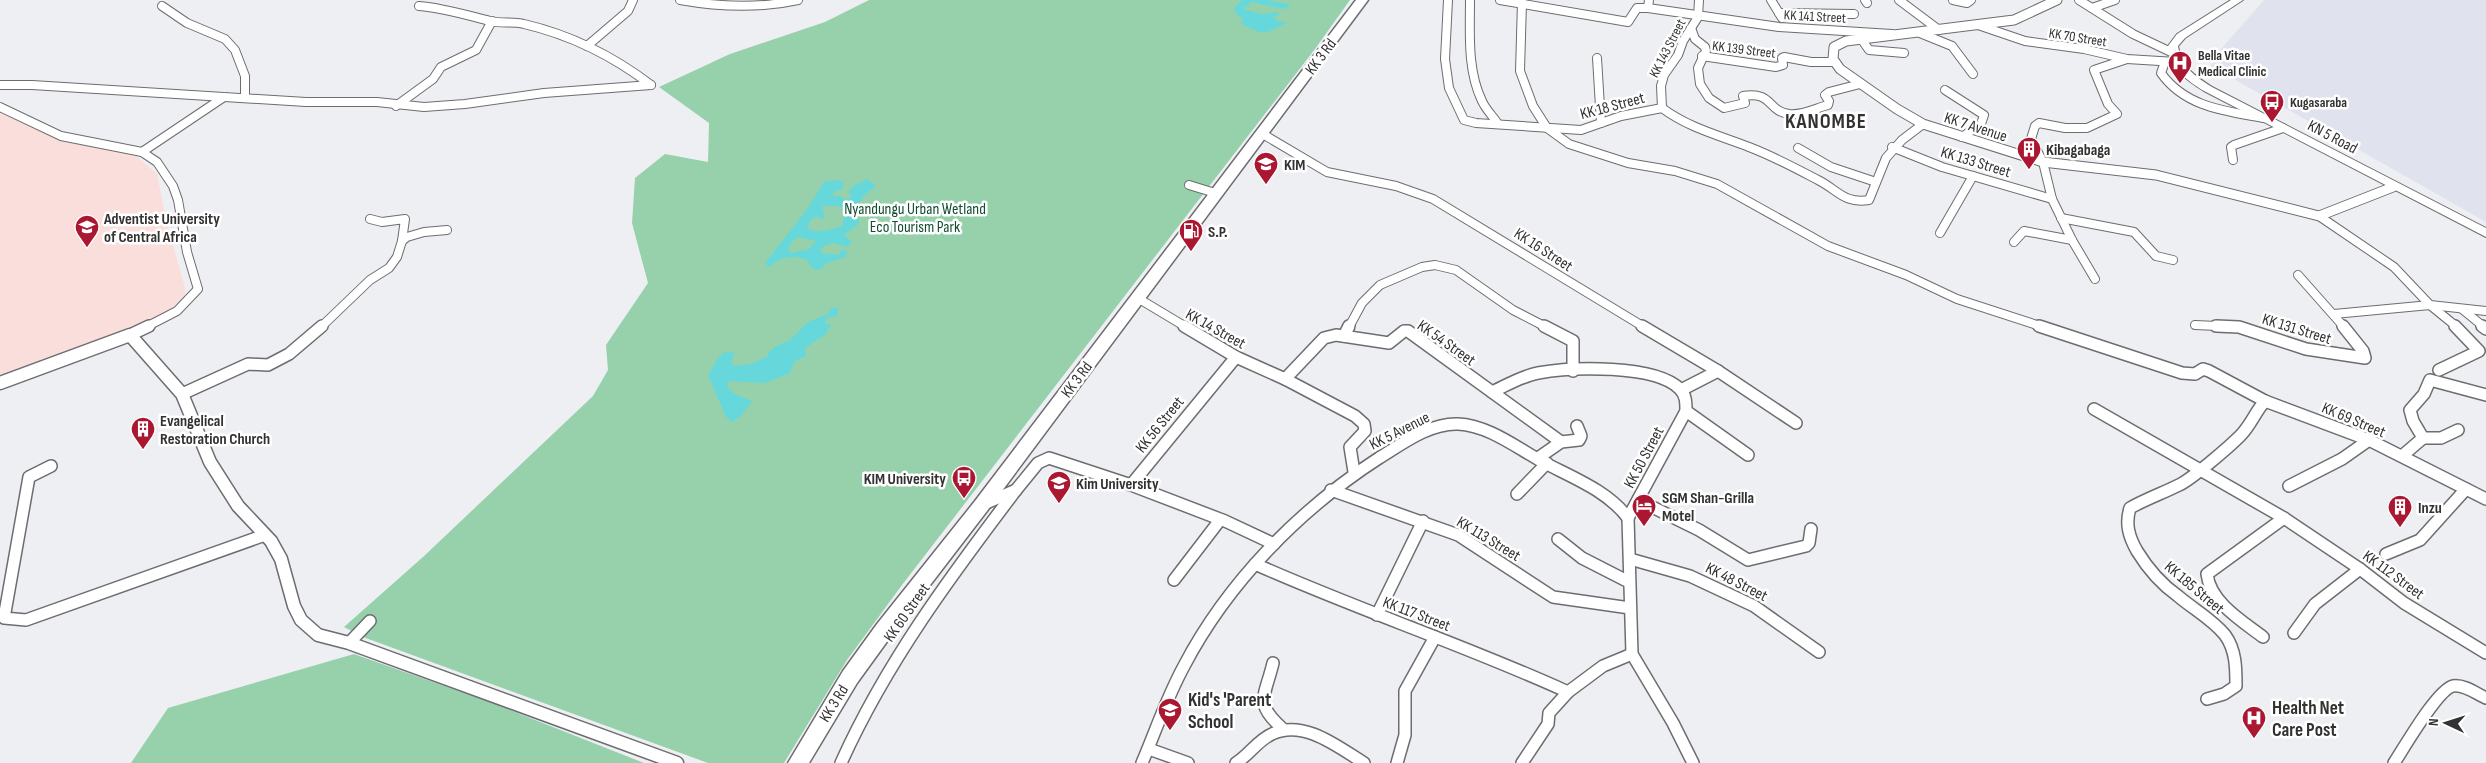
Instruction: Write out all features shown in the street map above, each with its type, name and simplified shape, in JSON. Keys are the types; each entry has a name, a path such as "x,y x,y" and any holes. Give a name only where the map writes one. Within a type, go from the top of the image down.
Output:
{"highway":[{"name":"KK 3 Rd","path":"798,763 850,677 1362,0"}],"main road":[{"path":"2171,59 2173,46 2182,36 2238,0"},
{"name":"KN 5 Road","path":"2171,59 2194,80 2393,187 2486,233"}],"street":[{"path":"587,46 628,11 633,0"},
{"path":"680,0 741,7 776,6 798,0"},
{"name":"KK 18 Street","path":"1448,0 1445,59 1449,88 1464,120 1476,123 1581,130 1621,116 1662,108 1687,125 1768,156 1826,184 1834,192 1845,198 1857,202 1869,200 1876,187 1876,182"},
{"path":"1470,0 1472,60 1476,85 1483,102 1498,124"},
{"path":"1500,0 1522,2 1628,22 1637,8 1648,4"},
{"name":"KK 143 Street","path":"1662,108 1661,86 1664,75 1678,55 1698,17 1700,0"},
{"path":"1771,0 1788,28"},
{"path":"1899,0 1939,30"},
{"path":"1953,0 1967,2 1971,0"},
{"path":"1834,62 1832,53 1834,47 1846,41 1901,36 2014,20 2057,0"},
{"path":"2079,0 2171,59 2161,73 2165,80 2182,94 2208,106 2264,118"},
{"path":"2092,8 2115,0"},
{"path":"1522,2 1520,71 1532,106 1547,128"},
{"name":"KK 141 Street","path":"1648,4 1698,17 1788,28 1825,31 1863,30 1901,36"},
{"path":"162,6 187,23 225,39 235,50 245,76 245,98"},
{"path":"0,85 32,85 245,98 377,102 396,106 444,107 544,93 651,85 620,62 587,46 524,24 492,21 452,9 419,6"},
{"path":"1779,13 1854,14"},
{"path":"396,106 428,83 441,67 476,50 492,21"},
{"name":"KK 70 Street","path":"1978,25 2025,41 2084,49 2127,59 2171,59"},
{"path":"1691,28 1695,39 1705,47 1706,51 1702,56 1697,73 1701,89 1724,108 1745,103 1743,96 1756,94 1763,95 1784,113 1794,114 1828,105 1829,101 1825,95 1828,92 1860,84"},
{"path":"1920,33 1951,42 1958,48 1973,74"},
{"path":"1862,40 1869,50 1904,53"},
{"name":"KK 139 Street","path":"1702,56 1776,67 1783,65 1782,58 1784,57 1811,62 1834,62"},
{"path":"1597,58 1601,123"},
{"path":"2095,279 2072,240 2052,199 2043,162 2031,139 2035,126 2045,123 2065,128 2088,128 2104,122 2117,114 2108,104 2094,72 2127,59"},
{"name":"KK 7 Avenue","path":"1834,62 1860,84 1923,124 1962,137 2043,162 2156,175 2319,216"},
{"path":"1945,90 1984,115 1981,124 1962,137"},
{"path":"142,152 224,97"},
{"path":"0,107 61,136 142,152 156,162 173,186 178,200 187,252 198,289 194,296 178,309 130,336 0,383"},
{"path":"1798,148 1831,167 1876,182 1877,175 1892,147 1923,124"},
{"name":"KK 69 Street","path":"1547,128 1569,144 1591,152 1640,165 1675,171 1717,184 1828,246 1906,275 1972,304 2182,373 2195,374 2203,369 2209,371 2265,401 2369,440 2486,499"},
{"path":"2234,160 2231,147 2234,145 2283,128"},
{"name":"KK 16 Street","path":"1261,133 1327,172 1396,186 1433,199 1718,372 1796,422"},
{"name":"KK 133 Street","path":"1892,147 1973,176 2052,199"},
{"path":"1940,233 1973,176"},
{"path":"1189,185 1216,193"},
{"path":"2319,216 2393,187"},
{"path":"2319,216 2394,267 2430,305 2451,322 2479,351 2439,370"},
{"path":"2061,218 2134,232 2156,256 2173,260"},
{"path":"370,219 382,222 406,221"},
{"path":"182,394 248,364 268,365 289,354 330,320 370,280 388,268 397,256 406,221"},
{"path":"406,221 413,234"},
{"path":"402,241 413,234 447,230"},
{"path":"2014,242 2024,231 2072,240"},
{"path":"1344,336 1362,303 1380,285 1422,267 1443,266 1462,273 1513,310 1572,341 1573,371"},
{"name":"KK 131 Street","path":"2195,325 2239,327 2306,349 2365,358 2363,351 2334,314 2298,275"},
{"name":"KK 14 Street","path":"1136,297 1236,357 1285,379"},
{"name":"KK 131 Street","path":"2334,314 2430,305 2486,311"},
{"path":"2462,309 2486,329"},
{"name":"KK 54 Street","path":"1285,379 1324,338 1336,335 1389,343 1407,330 1561,442"},
{"path":"130,336 182,394 210,462 238,506 264,535 281,560 294,606 301,620 318,635 349,643 677,763"},
{"name":"KK 56 Street","path":"1131,485 1236,357"},
{"path":"1492,392 1532,374 1616,370 1638,373 1664,380 1681,390 1686,399 1686,411 1748,455"},
{"path":"1681,390 1718,372"},
{"path":"1285,379 1356,416 1364,424 1365,430 1350,447 1354,472"},
{"path":"2423,438 2410,416 2410,410 2424,394 2430,380 2486,395"},
{"name":"KK 185 Street","path":"2207,698 2224,694 2236,686 2238,668 2234,650 2221,630 2163,585 2144,563 2131,540 2125,521 2130,508 2155,494 2181,484 2240,436 2250,424 2254,413 2265,401"},
{"name":"KK 112 Street","path":"2094,409 2284,518 2360,569 2404,603 2486,653"},
{"name":"KK 50 Street","path":"1628,518 1686,411"},
{"name":"KK 5 Avenue","path":"1142,763 1167,700 1197,643 1255,564 1331,490 1354,472 1401,444 1448,424 1461,424 1484,430 1608,498 1620,507 1628,518"},
{"path":"1517,494 1542,461 1561,442 1581,438 1577,426"},
{"path":"2402,456 2423,438 2441,438 2458,430"},
{"path":"2289,486 2342,459 2369,440"},
{"name":"KK 60 Street","path":"841,763 854,732 903,644 1038,463 1049,458 1131,485"},
{"path":"51,466 29,477 4,618 26,620 264,535"},
{"path":"1131,485 1220,520 1274,544"},
{"path":"2386,554 2420,540 2466,489"},
{"path":"981,506 1016,490"},
{"name":"KK 113 Street","path":"1331,490 1423,521 1458,535 1553,597 1630,608"},
{"path":"1638,500 1699,530 1748,560 1806,546 1809,543 1811,529"},
{"path":"1628,518 1632,654 1673,723 1693,763"},
{"path":"2263,637 2214,595 2206,579 2211,570 2239,553 2284,518"},
{"path":"1174,580 1220,520"},
{"path":"1377,615 1423,521"},
{"path":"1558,539 1582,558 1629,582"},
{"name":"KK 48 Street","path":"1630,559 1690,576 1754,606 1819,652"},
{"name":"KK 117 Street","path":"1255,564 1377,615 1509,664 1568,692"},
{"path":"2294,633 2315,604 2360,569"},
{"path":"349,643 370,621"},
{"path":"1397,763 1405,735 1405,691 1434,637"},
{"path":"1522,763 1548,724 1549,713 1568,692 1603,666 1632,654"},
{"path":"1273,663 1262,701 1263,709 1266,716 1284,730"},
{"path":"2394,763 2429,710 2448,688 2455,686 2463,688 2486,698"},
{"path":"1236,763 1247,757 1271,735 1284,730 1294,730 1319,737 1364,763"},
{"path":"1148,749 1188,763"}],"shaded area":[{"path":"2264,0 2486,0 2486,222 2211,66 2221,49"},
{"name":"Adventist University of Central Africa","path":"0,109 40,130 136,156 157,174 167,225 186,291 184,296 169,310 138,326 85,347 0,375"}],"green space":[{"name":"Nyandungu Urban Wetland Eco Tourism Park","path":"869,0 1350,0 1315,49 902,585 847,660 784,763 708,763 363,637 344,627 423,557 593,396 608,370 606,345 648,283 632,223 635,178 665,154 708,162 709,123 659,87 730,54 825,22"},
{"path":"354,654 495,704 644,763 131,763 168,708"}],"water":[{"path":"1242,0 1268,0 1291,5 1284,9 1251,2 1247,4 1251,6 1243,7 1243,9 1263,14 1275,11 1280,15 1274,16 1277,21 1288,22 1265,32 1256,31 1244,26 1241,21 1244,19 1238,16 1234,8"},
{"path":"867,179 876,186 865,195 852,212 858,218 859,224 844,235 852,242 848,247 832,243 821,248 821,253 837,255 842,250 847,251 846,257 826,263 822,269 813,268 808,261 799,257 783,258 768,267 765,263 806,211 824,182 837,180 843,182 843,189 833,192 833,196 840,196 845,200 851,197 849,192 852,187","holes":["822,206 840,206 845,214 842,226 820,231 807,228 812,218 817,217 825,220","798,237 816,241 809,249 791,253 788,249"]},
{"path":"838,307 838,316 826,318 825,324 831,324 825,335 805,348 806,356 794,362 790,373 765,383 729,381 727,387 731,391 752,402 740,417 732,422 726,417 708,375 718,358 725,352 735,353 731,363 735,366 751,364 766,357 774,347 789,341 808,322 828,314 830,309"}],"place":[{"name":"Bella Vitae Medical Clinic","path":"2180,84"},
{"name":"Kugasaraba","path":"2272,123"},
{"name":"Kibagabaga","path":"2029,170"},
{"name":"KIM","path":"1266,185"},
{"name":"Adventist University of Central Africa","path":"87,248"},
{"name":"S.P.","path":"1191,252"},
{"name":"Evangelical Restoration Church","path":"143,450"},
{"name":"KIM University","path":"964,499"},
{"name":"Kim University","path":"1059,504"},
{"name":"SGM Shan-Grilla Motel","path":"1644,527"},
{"name":"Inzu","path":"2400,528"},
{"name":"Kid's 'Parent School","path":"1170,731"},
{"name":"Health Net Care Post","path":"2254,739"}],"district":[{"name":"KANOMBE","path":"1826,121"}]}
